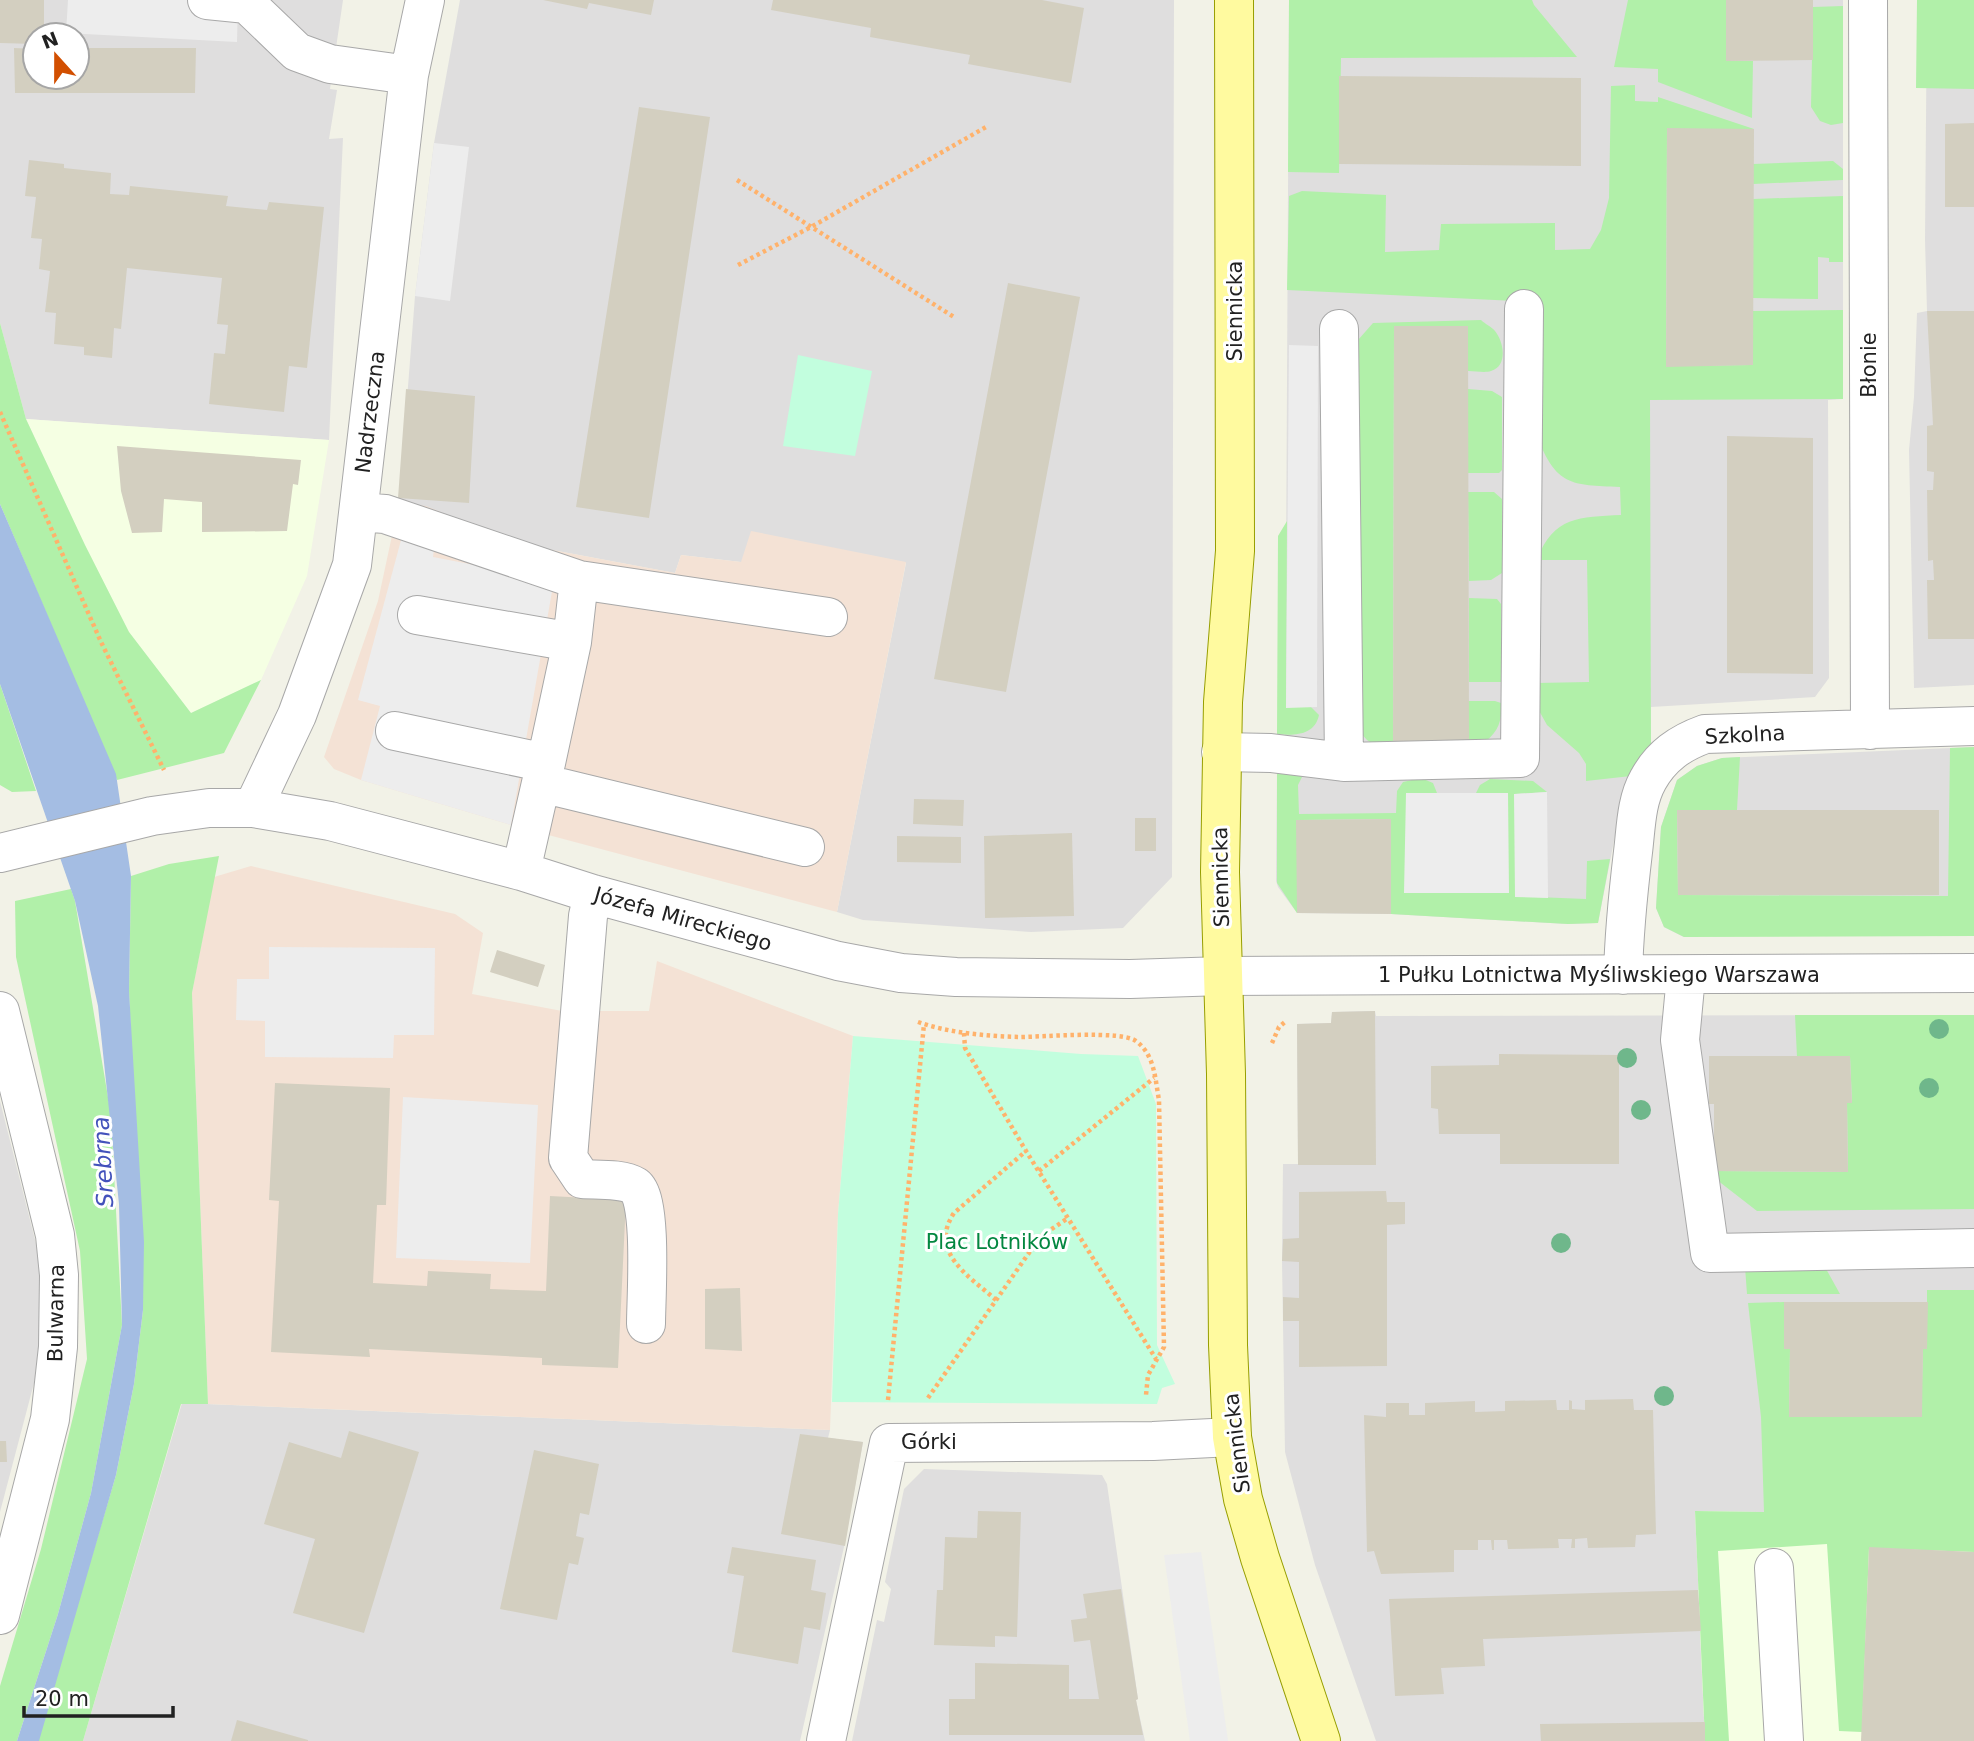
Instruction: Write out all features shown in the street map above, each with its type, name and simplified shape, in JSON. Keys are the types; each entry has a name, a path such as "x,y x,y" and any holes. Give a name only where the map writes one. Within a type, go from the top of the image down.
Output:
{"main road":[{"name":"Siennicka","path":"1234,0 1235,551 1221,752 1228,1345 1232,1437 1243,1499 1321,1741"}],"street":[{"path":"207,0 247,4 297,52 330,64 409,75"},
{"name":"Nadrzeczna","path":"253,808 297,715 352,565 409,75 425,0"},
{"name":"Błonie","path":"1868,0 1870,730"},
{"path":"1221,752 1270,753 1344,762 1520,758 1524,309"},
{"path":"1339,330 1344,762"},
{"path":"359,512 385,514 579,580 828,617"},
{"path":"521,871 572,642 579,580"},
{"path":"417,615 572,642"},
{"name":"Szkolna","path":"1623,975 1624,933 1638,808 1648,780 1665,757 1684,741 1705,734 1974,726"},
{"path":"395,731 805,847"},
{"name":"Józefa Mireckiego","path":"0,853 152,817 209,808 253,808 330,821 521,871 593,894 838,961 901,973 983,978 1130,979 1223,976"},
{"path":"593,894 588,916 568,1158 582,1179 629,1183 642,1195 647,1216 646,1324"},
{"name":"1 Pułku Lotnictwa Myśliwskiego Warszawa","path":"1223,976 1974,973"},
{"path":"1686,976 1680,1040 1710,1253 1974,1248"},
{"name":"Bulwarna","path":"0,1011 55,1235 59,1314 50,1419 0,1615"},
{"name":"Górki","path":"826,1741 889,1443 1153,1441 1232,1437"},
{"path":"1774,1568 1784,1741"}],"path":[{"path":"738,265 811,227 986,127"},
{"path":"737,180 954,317"},
{"path":"0,412 95,629 165,773"},
{"path":"1271,1053 1279,1027 1292,1015"},
{"path":"887,1408 924,1024 964,1033 1017,1037 1127,1036 1145,1049 1151,1060 1159,1100 1164,1347 1148,1375 1145,1401"},
{"path":"964,1033 965,1048 1156,1359"},
{"path":"1039,1171 1155,1077"},
{"path":"996,1300 958,1266 948,1252 944,1238 946,1224 954,1213 1026,1151"},
{"path":"927,1399 1040,1237 1068,1218"}],"shaded area":[{"path":"0,0 343,0 330,89 337,90 329,139 343,138 329,440 26,419 0,323"},
{"path":"68,0 238,0 237,42 91,34 91,21 67,21"},
{"path":"460,0 1174,0 1172,877 1123,928 1031,932 863,920 837,912 906,563 741,562 681,555 675,573 515,543 399,503 415,296 434,143"},
{"path":"1289,0 1843,0 1843,399 1828,400 1829,678 1815,697 1651,707 1651,751 1620,810 1598,923 1568,924 1391,914 1297,913 1278,887 1277,769 1285,767"},
{"path":"1927,0 1974,0 1974,685 1914,688 1909,450 1917,313 1927,311"},
{"path":"434,143 469,147 450,301 415,296"},
{"path":"1289,345 1318,346 1317,707 1286,708"},
{"path":"26,419 329,440 307,576 261,680 191,713 129,632"},
{"path":"399,503 426,506 515,543 675,573 681,555 741,562 751,531 906,562 837,912 511,825 361,780 334,769 324,757 378,601"},
{"path":"404,529 436,534 433,557 554,580 511,825 361,780 380,706 358,700"},
{"path":"1974,747 1974,923 1684,937 1664,927 1656,908 1661,827 1677,780 1697,766 1722,758"},
{"path":"1547,792 1548,898 1515,897 1514,794"},
{"path":"1406,793 1508,793 1509,893 1404,893"},
{"path":"251,866 455,914 483,933 472,994 562,1011 649,1011 657,961 853,1036 838,1214 830,1430 208,1404 192,993 214,877"},
{"path":"269,947 435,948 434,1035 394,1035 393,1058 265,1057 265,1021 236,1020 237,979 269,979"},
{"path":"1375,1011 1376,1016 1974,1015 1974,1515 1698,1590 1705,1741 1376,1741 1315,1565 1285,1452 1282,1261 1283,1164 1298,1164 1297,1024 1331,1023 1332,1012"},
{"path":"403,1097 538,1105 530,1263 396,1258"},
{"path":"0,1101 53,1311 0,1512"},
{"path":"182,1403 830,1430 828,1438 863,1442 844,1547 800,1741 83,1741"},
{"path":"924,1469 1102,1475 1107,1484 1138,1699 1136,1700 1145,1741 852,1741 877,1620 884,1622 891,1589 885,1582 904,1489"},
{"path":"1695,1511 1974,1515 1974,1741 1705,1741"},
{"path":"1201,1552 1228,1741 1190,1741 1164,1555"}],"green space":[{"path":"1289,0 1532,0 1577,57 1341,58 1339,173 1288,172"},
{"path":"1628,0 1726,0 1726,61 1753,61 1752,118 1658,82 1658,69 1614,67"},
{"path":"1917,0 1974,0 1974,89 1916,88"},
{"path":"1843,6 1843,123 1831,125 1820,121 1811,107 1813,7"},
{"path":"1635,85 1635,101 1658,102 1658,97 1754,129 1667,129 1666,366 1752,365 1753,311 1843,310 1843,399 1650,400 1651,751 1631,776 1586,781 1586,764 1579,753 1547,725 1537,707 1536,683 1589,682 1587,560 1537,560 1551,535 1560,527 1581,519 1621,515 1620,487 1567,480 1551,465 1544,452 1537,436 1537,302 1287,290 1289,196 1302,191 1386,195 1385,252 1439,250 1441,224 1555,223 1555,250 1590,249 1601,230 1609,198 1611,86"},
{"path":"1833,161 1843,169 1843,180 1753,184 1753,164"},
{"path":"1843,196 1843,262 1829,262 1829,258 1818,257 1818,299 1753,298 1753,199"},
{"path":"1481,320 1495,331 1501,341 1503,353 1500,364 1489,372 1468,371 1468,326 1394,326 1393,742 1468,701 1501,703 1500,722 1491,736 1474,746 1376,746 1358,730 1358,340 1373,323"},
{"path":"0,323 26,419 129,632 191,713 261,680 224,753 117,780 0,504"},
{"path":"798,355 872,371 855,456 783,446"},
{"path":"1468,389 1492,391 1502,397 1502,470 1499,473 1468,473"},
{"path":"1468,492 1494,492 1502,499 1502,573 1491,580 1469,581"},
{"path":"1287,521 1286,707 1311,707 1319,715 1317,722 1309,730 1291,735 1277,734 1278,536"},
{"path":"1469,598 1497,599 1501,604 1502,682 1469,682"},
{"path":"0,684 36,791 12,792 0,785"},
{"path":"1974,747 1974,936 1684,937 1664,927 1656,908 1661,827 1677,780 1697,766 1722,758 1740,757 1737,810 1677,810 1678,895 1948,896 1950,748"},
{"path":"1277,769 1300,771 1302,777 1298,785 1299,814 1396,813 1397,791 1403,782 1421,778 1433,783 1437,793 1406,794 1508,793 1476,793 1480,785 1490,779 1533,781 1547,792 1515,794 1515,896 1586,899 1587,861 1610,859 1598,923 1568,924 1391,914 1390,819 1297,820 1297,913 1277,883"},
{"path":"219,856 192,993 208,1404 181,1404 83,1741 37,1741 116,1475 134,1384 143,1310 129,991 131,876 169,864"},
{"path":"71,889 111,1115 122,1325 91,1493 58,1614 17,1741 0,1741 0,1686 41,1549 87,1359 80,1251 16,957 15,901"},
{"path":"1795,1015 1974,1015 1974,1209 1757,1211 1717,1180 1714,1171 1848,1172 1847,1103 1852,1102 1850,1057 1797,1057"},
{"name":"Plac Lotników","path":"853,1036 1138,1056 1156,1104 1157,1345 1175,1384 1162,1388 1157,1404 832,1402 838,1214"},
{"path":"1745,1267 1825,1267 1840,1294 1747,1294"},
{"path":"1927,1290 1974,1290 1974,1552 1869,1548 1862,1732 1839,1731 1827,1544 1718,1551 1729,1741 1705,1741 1695,1511 1764,1512 1761,1417 1748,1303 1784,1302 1784,1349 1790,1349 1789,1416 1921,1417 1923,1349 1927,1349"}],"water":[{"path":"0,504 116,774 131,876 129,991 144,1242 143,1310 134,1384 116,1475 39,1741 17,1741 58,1614 91,1493 122,1325 119,1204 98,1006 75,901 0,684"}],"building":[{"path":"0,0 44,0 44,21 21,21 21,44 0,43"},
{"path":"543,0 654,0 651,15 589,3 587,9"},
{"path":"773,0 1042,0 1084,8 1071,83 968,64 970,55 870,37 871,28 771,10"},
{"path":"1726,0 1813,0 1813,60 1726,61"},
{"path":"14,48 21,48 21,91 91,91 91,48 196,48 195,93 15,93"},
{"path":"1339,76 1581,78 1581,166 1339,164"},
{"path":"639,107 710,117 649,518 576,507"},
{"path":"1974,123 1974,207 1945,207 1945,124"},
{"path":"1667,128 1754,129 1753,365 1666,367"},
{"path":"29,160 64,164 64,168 111,173 110,194 129,195 130,186 228,196 226,206 267,210 269,202 324,207 307,368 289,366 284,412 209,404 214,353 225,354 228,325 217,324 222,278 127,268 121,329 114,328 112,358 84,355 84,347 54,344 56,313 45,312 50,271 39,269 42,239 31,238 36,197 25,196"},
{"path":"1008,283 1080,297 1006,692 934,679"},
{"path":"1927,311 1974,311 1974,639 1928,639 1927,580 1934,580 1933,560 1928,561 1927,490 1933,490 1934,472 1927,471 1927,426 1933,425"},
{"path":"1394,326 1468,326 1469,740 1393,742"},
{"path":"406,389 475,396 469,503 398,498"},
{"path":"1727,436 1813,438 1813,674 1727,673"},
{"path":"117,446 301,460 298,485 293,484 287,531 202,532 202,502 164,499 162,532 132,533 121,491"},
{"path":"914,799 964,800 963,826 913,824"},
{"path":"1677,810 1939,810 1939,895 1678,895"},
{"path":"1135,818 1156,818 1156,851 1135,851"},
{"path":"1391,819 1391,914 1297,913 1296,820"},
{"path":"1072,833 1074,916 985,918 984,836"},
{"path":"897,836 961,837 961,863 897,862"},
{"path":"497,950 545,965 538,987 490,972"},
{"path":"1375,1011 1376,1165 1298,1165 1297,1024 1331,1023 1332,1012"},
{"path":"1499,1054 1619,1055 1619,1164 1500,1164 1500,1134 1439,1134 1438,1109 1431,1108 1431,1066 1499,1065"},
{"path":"1709,1056 1850,1056 1852,1103 1847,1103 1848,1172 1714,1171 1714,1104 1709,1104"},
{"path":"275,1083 390,1088 386,1205 377,1205 373,1283 427,1286 428,1271 491,1274 490,1289 546,1291 550,1196 626,1200 618,1368 542,1365 542,1358 369,1349 370,1357 271,1352 279,1201 269,1200"},
{"path":"1386,1191 1387,1202 1405,1202 1405,1224 1387,1225 1387,1366 1299,1367 1299,1321 1283,1321 1283,1297 1299,1298 1299,1262 1282,1261 1283,1239 1299,1238 1299,1192"},
{"path":"740,1288 742,1351 705,1349 705,1289"},
{"path":"1784,1302 1928,1302 1927,1349 1923,1349 1922,1417 1789,1417 1790,1349 1784,1349"},
{"path":"1633,1399 1634,1410 1653,1410 1656,1534 1636,1535 1635,1547 1588,1548 1587,1538 1575,1539 1575,1548 1571,1548 1572,1539 1558,1539 1559,1548 1508,1549 1507,1540 1494,1540 1492,1550 1491,1540 1478,1540 1478,1550 1454,1550 1454,1572 1381,1574 1374,1551 1367,1552 1364,1415 1386,1417 1386,1403 1409,1403 1409,1415 1425,1415 1425,1403 1475,1401 1475,1412 1505,1411 1505,1401 1556,1400 1557,1410 1569,1410 1569,1400 1572,1401 1572,1409 1585,1410 1585,1400"},
{"path":"349,1431 419,1452 364,1633 293,1613 315,1539 264,1524 289,1442 341,1458"},
{"path":"800,1434 863,1442 845,1546 781,1534"},
{"path":"0,1441 6,1441 7,1462 0,1462"},
{"path":"534,1450 599,1464 589,1515 580,1513 576,1536 584,1538 578,1565 569,1563 557,1620 500,1609"},
{"path":"978,1511 1021,1512 1017,1637 995,1636 995,1647 934,1645 937,1590 943,1590 945,1537 977,1538"},
{"path":"732,1547 816,1560 811,1590 826,1593 820,1630 804,1627 798,1664 732,1652 744,1576 727,1573"},
{"path":"1869,1547 1974,1552 1974,1741 1861,1741"},
{"path":"1121,1589 1143,1735 949,1735 949,1699 975,1699 975,1663 1069,1665 1069,1699 1099,1699 1090,1640 1074,1642 1071,1620 1087,1618 1083,1594"},
{"path":"1698,1590 1701,1631 1483,1639 1485,1666 1441,1668 1444,1694 1395,1696 1389,1599"},
{"path":"237,1720 308,1740 308,1741 231,1741"},
{"path":"1705,1722 1705,1741 1541,1741 1540,1724"}],"water label":[{"name":"Srebrna","path":"103,1162"}]}
